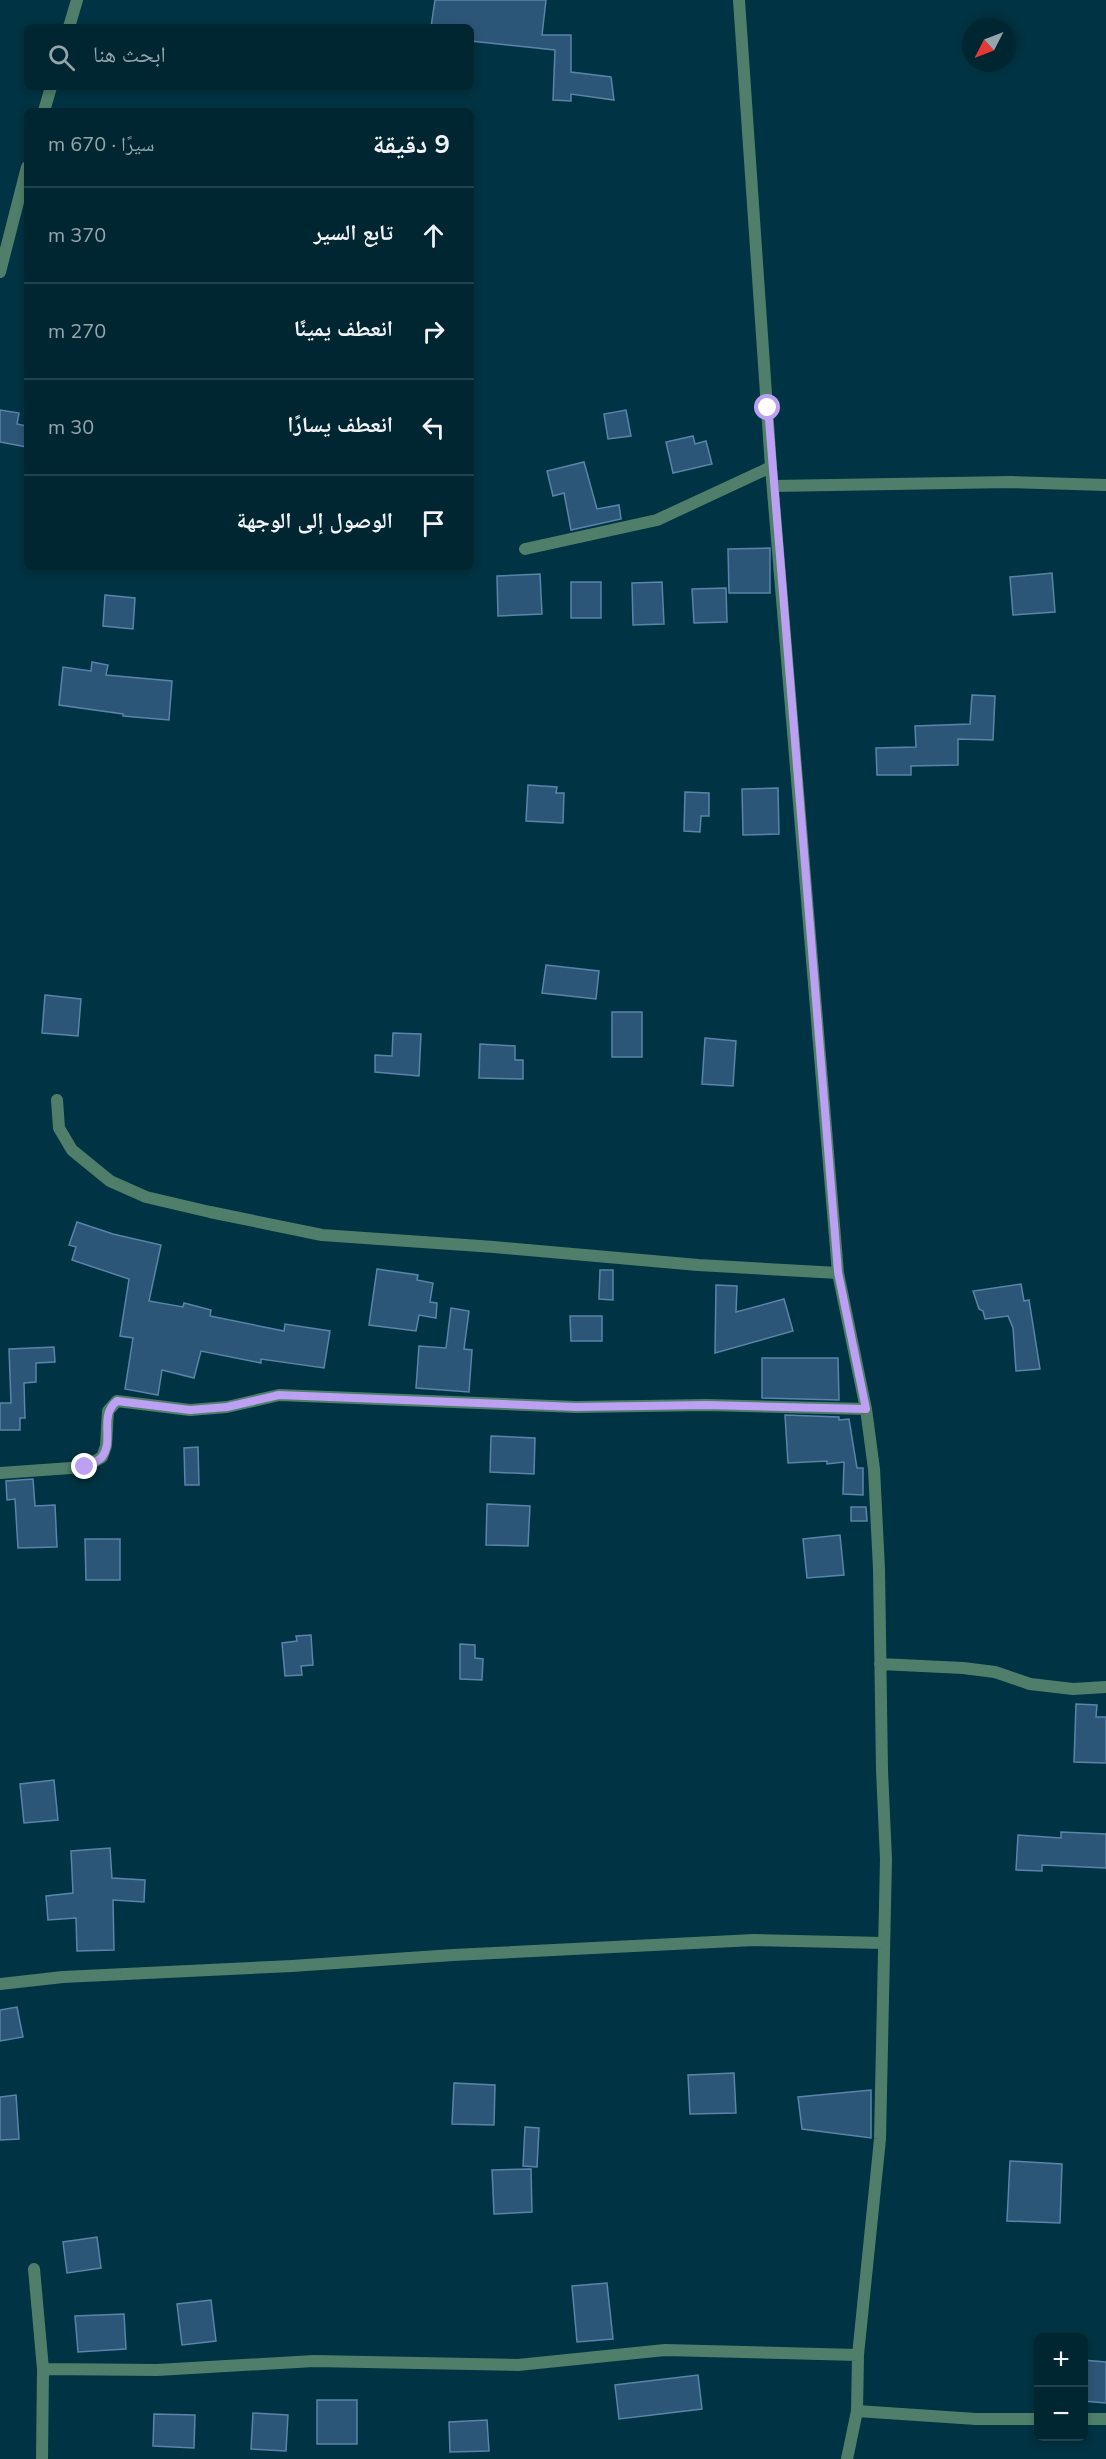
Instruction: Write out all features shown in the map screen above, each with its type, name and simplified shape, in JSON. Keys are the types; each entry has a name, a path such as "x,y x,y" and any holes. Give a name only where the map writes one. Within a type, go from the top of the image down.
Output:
{"street":[{"path":"70,24 78,0"},
{"path":"739,0 771,467 838,1272 866,1409 874,1469 879,1569 886,1858 880,2139 858,2355 857,2410 847,2459"},
{"path":"45,108 50,90"},
{"path":"0,272 24,179"},
{"path":"525,549 657,520 771,467"},
{"path":"773,486 1011,482 1106,485"},
{"path":"57,1100 59,1128 72,1150 110,1181 146,1197 210,1212 321,1235 698,1265 838,1272"},
{"path":"0,1473 85,1467 102,1457 106,1446 108,1411 117,1401 190,1410 227,1407 279,1395 576,1407 707,1405 866,1409"},
{"path":"880,1664 995,1672 1030,1684 1073,1689 1106,1687"},
{"path":"0,1984 63,1977 743,1941 884,1943"},
{"path":"34,2269 43,2369 42,2459"},
{"path":"43,2369 157,2370 314,2361 518,2365 665,2350 858,2355"},
{"path":"857,2410 976,2419 1034,2419"},
{"path":"1088,2419 1106,2419"}],"building":[{"path":"435,0 546,0 542,35 571,35 571,72 611,77 614,100 571,94 571,101 553,100 555,50 474,41 474,24 431,24"},
{"path":"0,410 19,413 17,424 24,425 24,446 0,442"},
{"path":"626,410 631,436 608,439 604,414"},
{"path":"693,436 695,444 706,441 712,464 673,473 666,442"},
{"path":"584,462 597,509 619,505 621,519 571,530 564,493 553,496 547,471"},
{"path":"770,548 770,593 729,593 728,549"},
{"path":"1052,573 1055,612 1013,615 1010,577"},
{"path":"540,574 542,614 498,616 497,576"},
{"path":"571,582 601,582 601,618 571,618"},
{"path":"662,582 664,624 633,625 632,583"},
{"path":"726,588 727,622 694,623 692,589"},
{"path":"105,595 135,598 133,629 103,626"},
{"path":"92,662 108,665 106,675 172,681 169,720 123,716 123,714 59,705 63,667 91,671"},
{"path":"972,695 995,696 993,740 958,739 958,765 911,766 911,775 877,775 876,748 916,747 915,726 970,724"},
{"path":"528,785 557,787 556,793 564,793 563,823 526,821"},
{"path":"778,788 779,834 743,835 742,789"},
{"path":"685,792 709,793 709,816 701,816 700,832 684,831"},
{"path":"546,965 599,971 596,999 542,993"},
{"path":"45,995 81,999 78,1036 42,1033"},
{"path":"612,1012 642,1012 642,1057 612,1057"},
{"path":"393,1033 421,1034 419,1076 375,1072 375,1055 392,1056"},
{"path":"705,1038 736,1041 733,1086 702,1084"},
{"path":"480,1044 515,1046 515,1060 523,1060 523,1079 479,1078"},
{"path":"77,1222 113,1234 161,1245 149,1301 183,1307 184,1303 211,1310 210,1316 284,1331 285,1324 330,1331 324,1368 261,1359 261,1363 201,1351 194,1378 162,1370 158,1395 125,1389 133,1338 120,1336 129,1279 72,1260 76,1247 69,1245"},
{"path":"377,1269 418,1275 417,1280 433,1283 430,1302 437,1303 436,1318 419,1315 416,1331 369,1325"},
{"path":"600,1270 613,1270 613,1300 599,1299"},
{"path":"1021,1284 1024,1301 1029,1300 1040,1369 1016,1371 1013,1328 1008,1316 985,1319 973,1291"},
{"path":"716,1285 737,1286 736,1312 784,1299 793,1331 715,1353"},
{"path":"451,1308 469,1311 464,1349 472,1350 469,1392 416,1388 419,1346 446,1348"},
{"path":"570,1316 602,1316 602,1341 571,1341"},
{"path":"54,1347 55,1362 36,1363 36,1382 24,1383 25,1418 20,1418 20,1430 0,1430 0,1403 11,1403 9,1349"},
{"path":"762,1358 838,1358 839,1400 762,1398"},
{"path":"785,1415 849,1419 857,1468 863,1468 863,1495 843,1494 844,1462 788,1463"},
{"path":"491,1436 535,1438 534,1474 490,1472"},
{"path":"198,1447 199,1485 185,1485 184,1448"},
{"path":"33,1479 35,1506 55,1505 57,1547 18,1548 15,1499 7,1500 6,1481"},
{"path":"487,1504 530,1506 528,1546 486,1545"},
{"path":"851,1507 866,1507 867,1521 851,1521"},
{"path":"840,1535 844,1575 807,1578 803,1539"},
{"path":"85,1539 120,1539 120,1580 86,1580"},
{"path":"311,1635 313,1665 301,1666 302,1675 285,1676 282,1643 297,1641 296,1636"},
{"path":"460,1644 475,1645 475,1658 483,1659 482,1680 460,1679"},
{"path":"1076,1704 1097,1705 1096,1717 1106,1717 1106,1763 1074,1762"},
{"path":"54,1780 58,1820 24,1823 20,1784"},
{"path":"1061,1832 1106,1834 1106,1868 1042,1865 1042,1871 1016,1870 1018,1835 1061,1838"},
{"path":"110,1848 112,1878 145,1880 144,1902 113,1900 114,1950 77,1951 76,1918 48,1920 46,1896 73,1893 71,1851"},
{"path":"17,2007 23,2037 0,2041 0,2010"},
{"path":"734,2073 736,2113 690,2114 688,2075"},
{"path":"454,2083 495,2085 494,2125 452,2124"},
{"path":"871,2090 871,2138 802,2129 798,2097"},
{"path":"16,2095 19,2139 0,2140 0,2097"},
{"path":"525,2127 539,2128 537,2167 523,2166"},
{"path":"1010,2161 1062,2164 1060,2223 1007,2221"},
{"path":"531,2169 532,2212 494,2214 492,2170"},
{"path":"97,2237 101,2268 67,2273 63,2242"},
{"path":"607,2283 613,2339 577,2342 572,2286"},
{"path":"211,2300 216,2341 182,2345 177,2304"},
{"path":"124,2314 126,2349 78,2352 75,2316"},
{"path":"1088,2360 1106,2362 1106,2403 1088,2401"},
{"path":"698,2375 702,2409 619,2419 615,2385"},
{"path":"317,2400 357,2400 357,2444 317,2444"},
{"path":"253,2413 288,2415 286,2451 251,2449"},
{"path":"154,2414 195,2415 194,2448 153,2446"},
{"path":"487,2420 489,2451 450,2452 449,2422"}],"route":[{"path":"85,1467 102,1457 106,1446 108,1411 117,1401 190,1410 227,1407 279,1395 576,1407 707,1405 866,1409 838,1272 768,408"}]}
